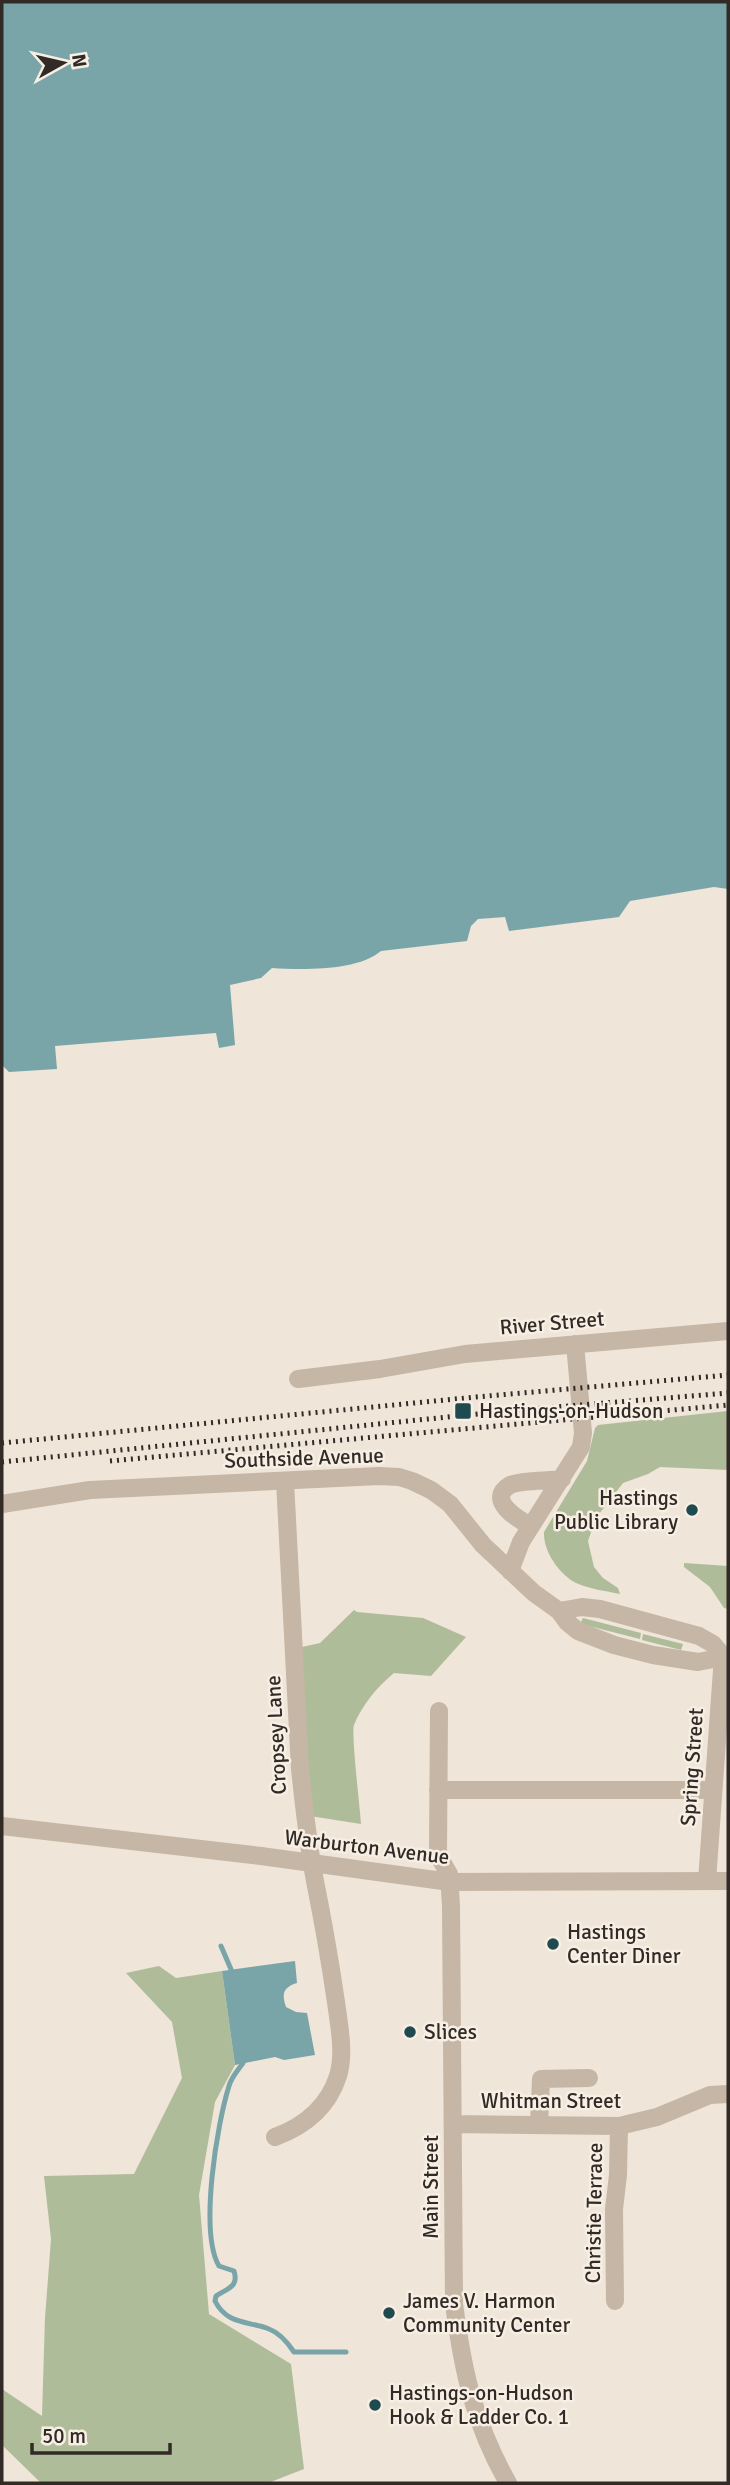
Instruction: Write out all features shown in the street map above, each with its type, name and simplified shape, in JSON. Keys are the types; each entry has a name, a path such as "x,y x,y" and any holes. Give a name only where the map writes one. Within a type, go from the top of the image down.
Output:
{"street":[{"name":"River Street","path":"298,1379 380,1369 465,1354 576,1350 728,1331"},
{"path":"510,1571 531,1526 576,1457 583,1433 576,1350"},
{"name":"Southside Avenue","path":"2,1504 90,1490 399,1477 431,1490 450,1504 483,1545 578,1631 614,1645 653,1655 698,1662 726,1656"},
{"path":"531,1526 506,1510 503,1497 505,1491 512,1484 562,1479"},
{"name":"Cropsey Lane","path":"275,2137 304,2123 319,2111 330,2096 339,2074 339,2025 303,1805 285,1481"},
{"path":"559,1611 582,1606 600,1609 699,1636 713,1643 726,1656"},
{"name":"Spring Street","path":"707,1881 726,1656"},
{"name":"Main Street","path":"439,1711 438,1855 450,1882 454,2304 473,2408 503,2482"},
{"path":"438,1790 713,1790"},
{"name":"Warburton Avenue","path":"2,1826 450,1882 728,1881"},
{"path":"538,2125 541,2079 589,2078"},
{"name":"Whitman Street","path":"453,2124 619,2126 657,2117 710,2095 728,2094"},
{"name":"Christie Terrace","path":"615,2301 614,2209 619,2126"}],"green space":[{"path":"728,1411 728,1470 660,1467 623,1483 596,1518 588,1541 594,1567 603,1578 618,1588 620,1594 581,1585 564,1574 549,1554 544,1532 587,1461 598,1425"},
{"path":"684,1563 728,1566 728,1609 724,1608 710,1587 684,1567"},
{"path":"354,1610 423,1618 466,1637 431,1676 394,1673 376,1690 361,1710 353,1731 361,1824 310,1816 302,1647 320,1643"},
{"path":"583,1618 641,1633 640,1639 585,1625 581,1622"},
{"path":"643,1634 683,1644 681,1650 642,1640"},
{"path":"159,1966 176,1978 222,1971 235,2065 215,2102 199,2195 209,2314 291,2364 304,2469 268,2483 41,2483 2,2445 2,2389 42,2416 51,2239 44,2176 134,2174 182,2078 172,2022 126,1973"}],"water":[{"path":"2,2 728,2 728,889 714,887 630,901 619,917 509,931 505,917 478,919 471,926 467,941 381,951 371,958 344,966 314,969 272,968 261,978 230,985 235,1045 219,1048 216,1033 55,1046 57,1069 9,1072 2,1065"},
{"path":"295,1961 297,1983 285,1991 286,2007 307,2013 315,2055 284,2060 275,2057 235,2065 222,1971"}],"waterway":[{"path":"221,1946 233,1974"},
{"path":"242,2057 243,2063 231,2080 224,2103 215,2151 210,2204 213,2250 219,2266 234,2271 235,2281 216,2296 215,2301 220,2309 232,2318 277,2333 294,2352 346,2352"}],"railway":[{"path":"2,1443 728,1375"},
{"path":"2,1462 507,1411 728,1393"},
{"path":"110,1461 728,1405"}],"place":[{"name":"Hastings-on-Hudson","path":"463,1411"},
{"name":"Hastings Public Library","path":"692,1510"},
{"name":"Hastings Center Diner","path":"553,1944"},
{"name":"Slices","path":"410,2032"},
{"name":"James V. Harmon Community Center","path":"389,2313"},
{"name":"Hastings-on-Hudson Hook & Ladder Co. 1","path":"375,2405"}]}
